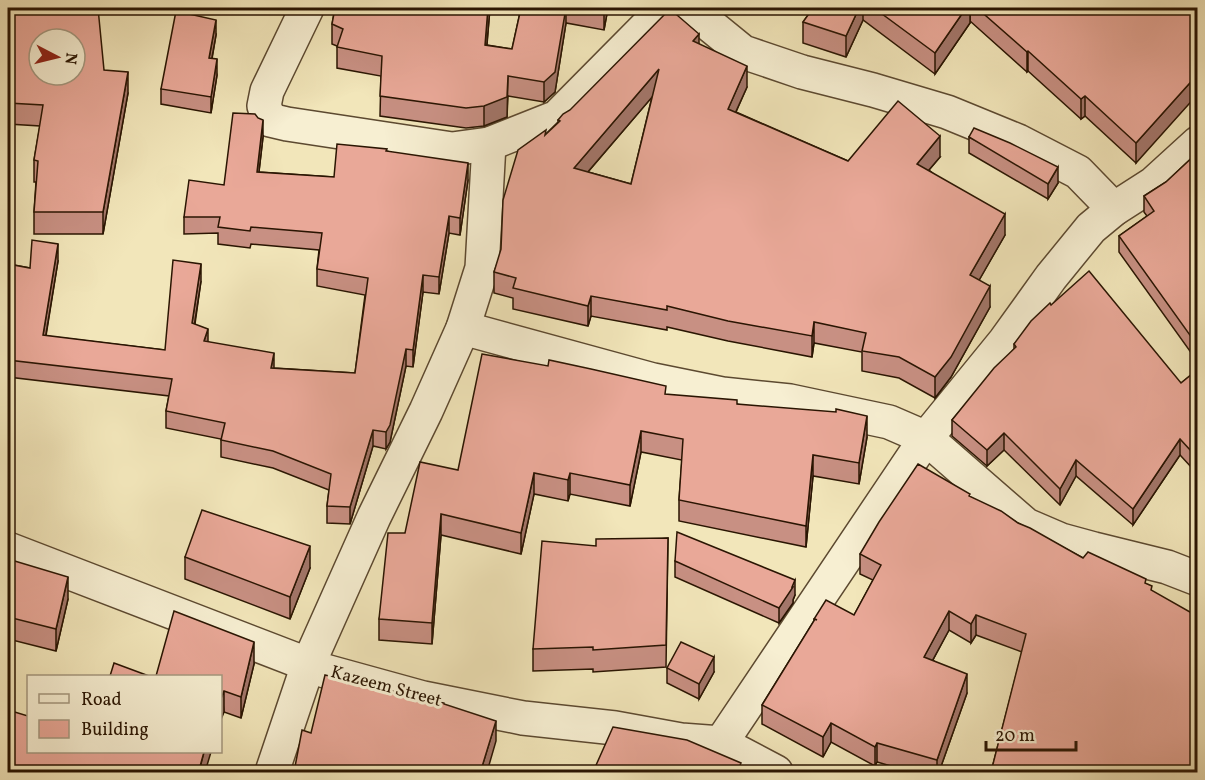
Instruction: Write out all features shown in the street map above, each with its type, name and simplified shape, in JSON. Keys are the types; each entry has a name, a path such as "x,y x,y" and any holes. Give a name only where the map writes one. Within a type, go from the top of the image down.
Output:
{"street":[{"path":"307,8 267,91 264,106 270,120 452,149 489,144 557,117 665,8"},
{"path":"688,8 743,52 802,72 947,112 1018,141 1078,171 1114,209"},
{"path":"721,743 926,438 1005,341 1051,277 1091,228 1114,209 1154,184 1197,143"},
{"path":"272,772 308,665 374,517 426,411 463,328 482,268 489,144"},
{"path":"463,328 652,380 722,394 790,401 889,422 926,438 1026,525 1061,540 1167,567 1197,579"},
{"name":"Kazeem Street","path":"8,549 308,665 423,698 523,718 615,728 681,740 721,743 776,772"}],"building":[{"path":"8,8 98,8 104,70 128,72 103,212 34,212 38,161 34,160 43,105 8,103"},
{"path":"335,8 488,8 485,45 512,49 521,8 566,8 555,72 544,82 508,76 507,97 484,106 466,108 380,96 382,56 337,47 343,29 332,24"},
{"path":"813,8 859,8 846,36 803,22"},
{"path":"874,8 966,8 935,53"},
{"path":"977,8 1197,8 1197,75 1136,143 1085,96 1081,99"},
{"path":"670,9 699,34 693,41 747,66 728,109 848,161 898,101 940,136 917,164 1005,214 970,275 990,286 951,357 935,377 899,357 862,351 866,333 814,322 812,336 728,321 667,306 667,310 591,296 588,306 513,288 516,278 494,272 501,249 503,200 518,150 546,130 545,135 560,121 558,120 563,114 570,110","holes":["659,69 631,184 574,168"]},
{"path":"176,11 216,20 209,58 217,59 211,97 161,89"},
{"path":"233,113 255,114 263,120 257,172 334,177 337,144 387,149 386,151 468,163 460,218 449,216 439,277 423,275 413,350 406,349 390,425 386,432 373,430 350,507 327,506 331,474 273,451 221,440 225,423 166,411 172,379 8,360 8,264 30,268 32,240 58,244 43,335 165,350 173,260 201,264 192,323 208,329 204,341 274,353 271,368 355,373 368,278 317,269 322,233 251,227 250,231 218,227 220,217 184,217 189,180 224,185"},
{"path":"974,128 1058,167 1048,184 969,137"},
{"path":"1197,153 1197,345 1119,236 1154,211 1144,196 1166,182"},
{"path":"1089,271 1181,383 1197,370 1197,445 1192,452 1180,439 1133,509 1076,460 1060,489 1004,433 987,450 952,420 994,368 1016,347 1014,344 1031,321"},
{"path":"482,354 548,366 549,360 591,369 666,386 665,394 737,400 737,404 836,412 836,409 867,416 859,463 813,455 806,526 679,500 683,439 641,431 630,485 570,473 568,480 534,473 521,533 441,514 432,623 379,619 388,533 405,533 420,462 458,470"},
{"path":"918,464 970,494 969,496 1001,511 1018,523 1083,558 1088,552 1146,579 1145,583 1152,586 1151,590 1197,616 1195,643 1197,644 1197,772 1065,772 1035,766 1033,772 991,772 1026,634 976,615 971,624 949,611 924,657 967,674 937,760 877,743 875,747 831,723 823,737 762,705 826,600 854,615 881,565 860,554"},
{"path":"202,510 310,546 290,597 185,557"},
{"path":"677,532 795,580 793,587 779,608 675,561"},
{"path":"668,538 666,645 593,650 593,647 533,649 542,541 596,546 596,539"},
{"path":"8,559 68,577 56,629 8,617"},
{"path":"174,611 254,642 241,697 224,691 222,696 222,675 156,675"},
{"path":"681,642 714,657 699,684 667,668"},
{"path":"8,648 11,649 8,673"},
{"path":"114,663 146,675 110,675"},
{"path":"325,675 444,703 496,721 481,770 492,772 294,772 302,730 311,733"},
{"path":"8,710 27,716 27,753 204,753 199,770 203,772 8,772"},
{"path":"613,727 687,740 741,763 739,768 746,772 593,772"}]}
